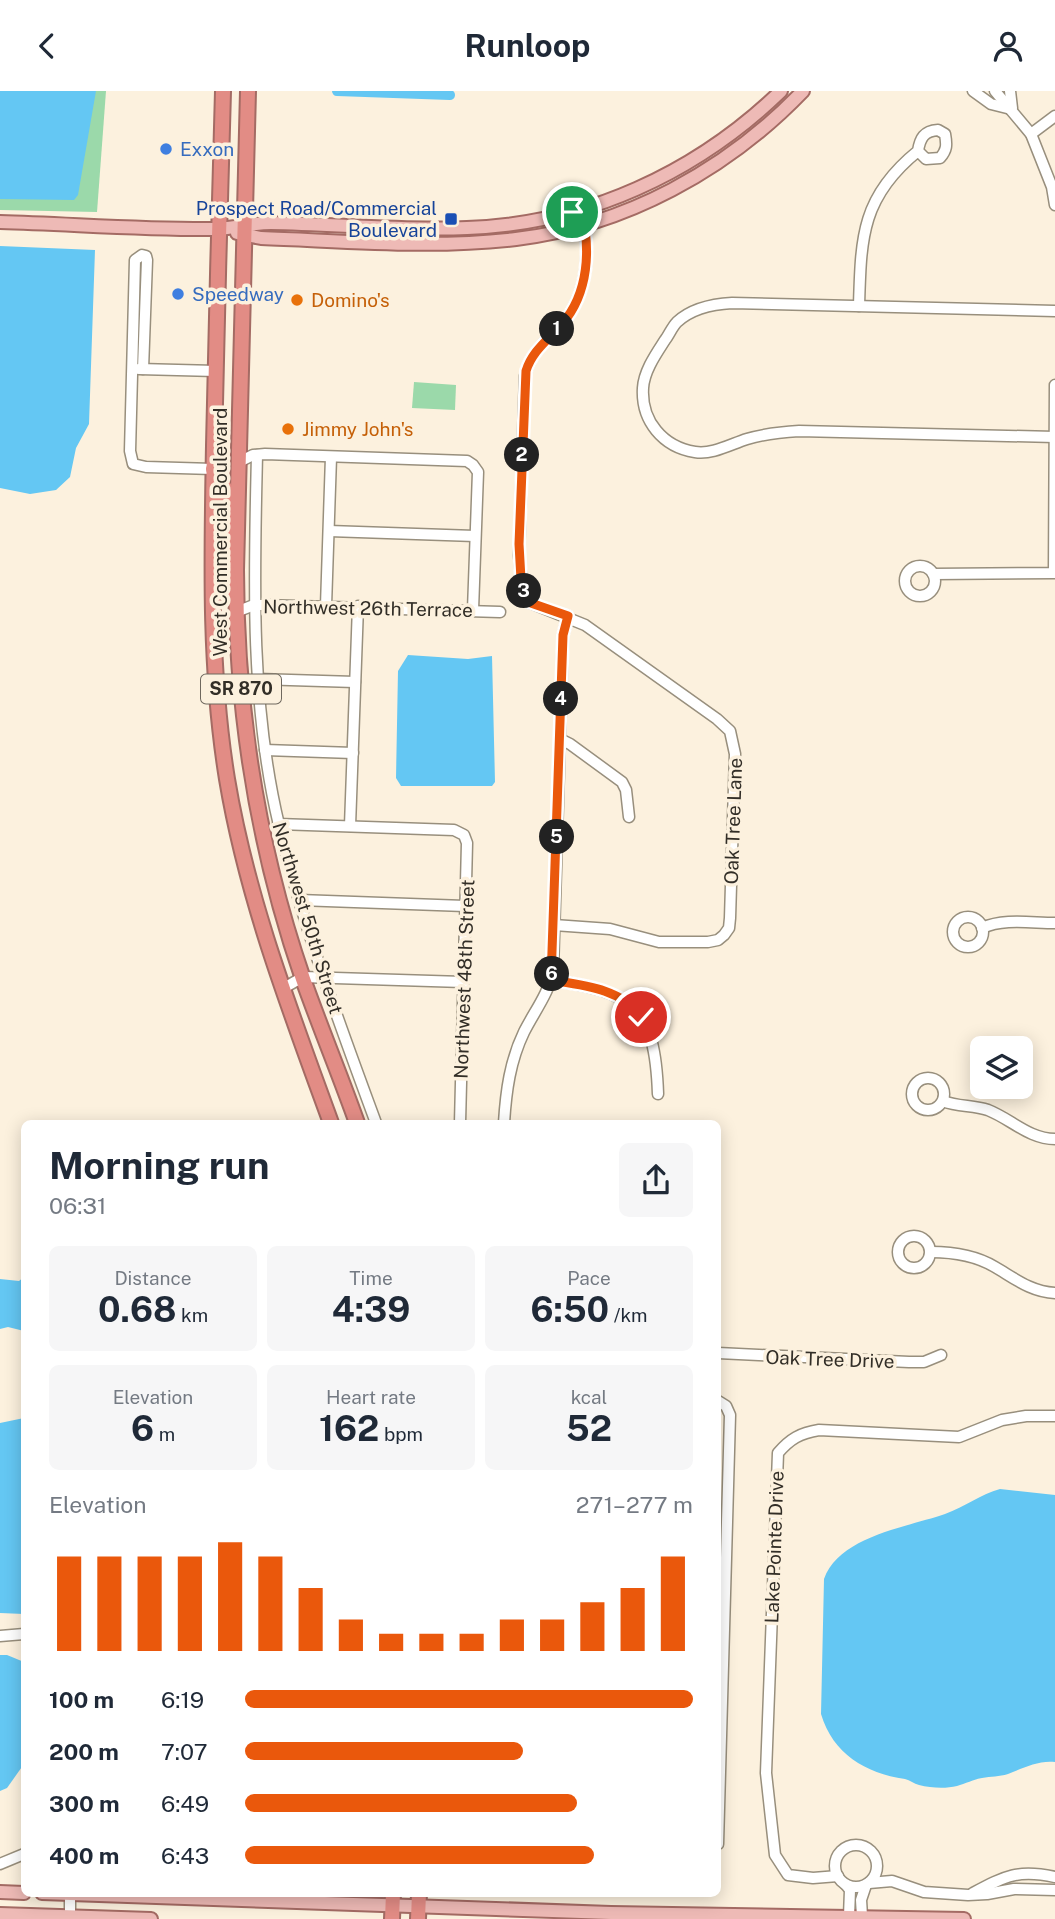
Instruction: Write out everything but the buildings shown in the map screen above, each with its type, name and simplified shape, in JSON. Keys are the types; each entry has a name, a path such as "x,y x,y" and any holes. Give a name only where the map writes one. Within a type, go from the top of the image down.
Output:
{"highway":[{"name":"West Commercial Boulevard","path":"223,91 212,612 216,689 222,743 244,864 262,931 330,1120"},
{"name":"West Commercial Boulevard","path":"248,92 236,612 240,676 255,795 275,882 303,977 356,1120"},
{"path":"214,469 225,488 225,566 236,612"}],"main road":[{"path":"245,230 267,223 467,229 514,225 581,210 629,193 686,164 743,125 781,91"},
{"path":"0,222 245,230 274,239 461,243 531,237 585,225 649,201 702,172 754,137 803,91"},
{"path":"0,1892 21,1893"},
{"path":"292,1897 393,1906 964,1919"},
{"path":"0,1914 151,1919"}],"street":[{"path":"973,91 990,104 1012,109"},
{"path":"995,91 1031,134 1052,187 1055,205"},
{"path":"1010,91 1012,109"},
{"path":"1031,134 1055,116"},
{"path":"859,306 862,244 872,208 886,182 918,151"},
{"path":"504,1120 510,1067 551,980 563,635 568,616 528,602 521,579 519,544 524,376 532,356 568,315 582,284 587,260 585,225 581,210"},
{"path":"138,369 135,260 142,255 146,256 147,260 138,369 130,451 132,464 146,467 214,469"},
{"path":"1054,437 799,431 748,439 698,453 669,443 652,427 644,407 643,386 653,357 677,323 713,304 1055,311"},
{"path":"138,369 216,371"},
{"path":"933,574 1055,575 1055,385"},
{"path":"239,462 257,455 467,461 474,465 478,472 473,611"},
{"name":"Northwest 50th Street","path":"257,455 254,605 258,679 265,750 278,824 323,977 375,1120"},
{"path":"326,606 331,457"},
{"path":"329,531 475,536"},
{"name":"Northwest 26th Terrace","path":"236,612 254,605 500,613"},
{"path":"278,824 350,826 358,607"},
{"name":"Oak Tree Lane","path":"554,925 610,929 659,942 708,942 718,940 724,935 729,928 730,918 735,754 730,731 585,625 568,616"},
{"path":"258,679 355,682"},
{"path":"560,739 622,782 626,790 629,817"},
{"path":"265,750 353,753"},
{"name":"Northwest 48th Street","path":"350,826 454,830 464,835 467,843 460,1120"},
{"path":"299,900 465,906"},
{"path":"982,928 992,923 1006,922 1055,923"},
{"path":"282,989 303,977 463,982"},
{"path":"551,980 606,992 628,1002 635,1009 645,1023 653,1047 658,1094"},
{"path":"943,1101 990,1111 1023,1131 1055,1139"},
{"path":"931,1252 967,1255 995,1267 1011,1279 1032,1288 1055,1293"},
{"name":"Oak Tree Drive","path":"721,1353 909,1362 924,1362 941,1355"},
{"path":"721,1737 730,1415 722,1404"},
{"name":"Lake Pointe Drive","path":"838,1876 813,1878 788,1875 775,1855 766,1773 778,1453 790,1439 818,1430 959,1437 1002,1420 1026,1416 1055,1416"},
{"path":"0,1636 21,1634"},
{"path":"852,1845 868,1848 876,1859 877,1869 867,1884 855,1916 850,1890 838,1876 835,1866 841,1851 852,1845"},
{"path":"0,1864 21,1855"},
{"path":"877,1869 892,1881 924,1892 968,1895 1014,1889 1055,1890"},
{"path":"968,1895 1003,1877 1031,1872 1055,1877"},
{"path":"846,1885 855,1887 892,1881"},
{"path":"70,1897 71,1916"}],"green space":[{"path":"0,91 106,91 97,212 0,210"},
{"path":"414,382 456,385 455,410 412,408"}],"water":[{"path":"0,91 96,91 78,195 74,200 0,199"},
{"path":"0,246 95,250 89,424 76,448 70,477 56,490 30,494 0,488"},
{"path":"408,655 468,659 492,656 495,782 492,786 401,786 396,778 398,671"},
{"path":"0,1279 21,1279 21,1330 8,1327 0,1329"},
{"path":"21,1419 21,1614 0,1613 0,1423"},
{"path":"1000,1489 1055,1495 1055,1762 1037,1763 1005,1775 943,1788 919,1785 864,1766 842,1751 826,1728 821,1714 824,1579 832,1564 859,1543 876,1535 945,1514"},
{"path":"0,1655 7,1655 21,1661 21,1768 7,1788 0,1791"}],"waterway":[{"path":"337,91 450,95"}],"place":[{"name":"Exxon","path":"166,149"},
{"name":"Prospect Road/Commercial Boulevard","path":"451,219"},
{"name":"Speedway","path":"178,294"},
{"name":"Domino's","path":"297,300"},
{"name":"Jimmy John's","path":"288,429"}],"route":[{"path":"572,212 581,210 586,231 587,265 572,309 536,351 526,371 519,544 521,579 528,602 568,616 563,635 551,980 611,994 632,1005 641,1017"}]}
